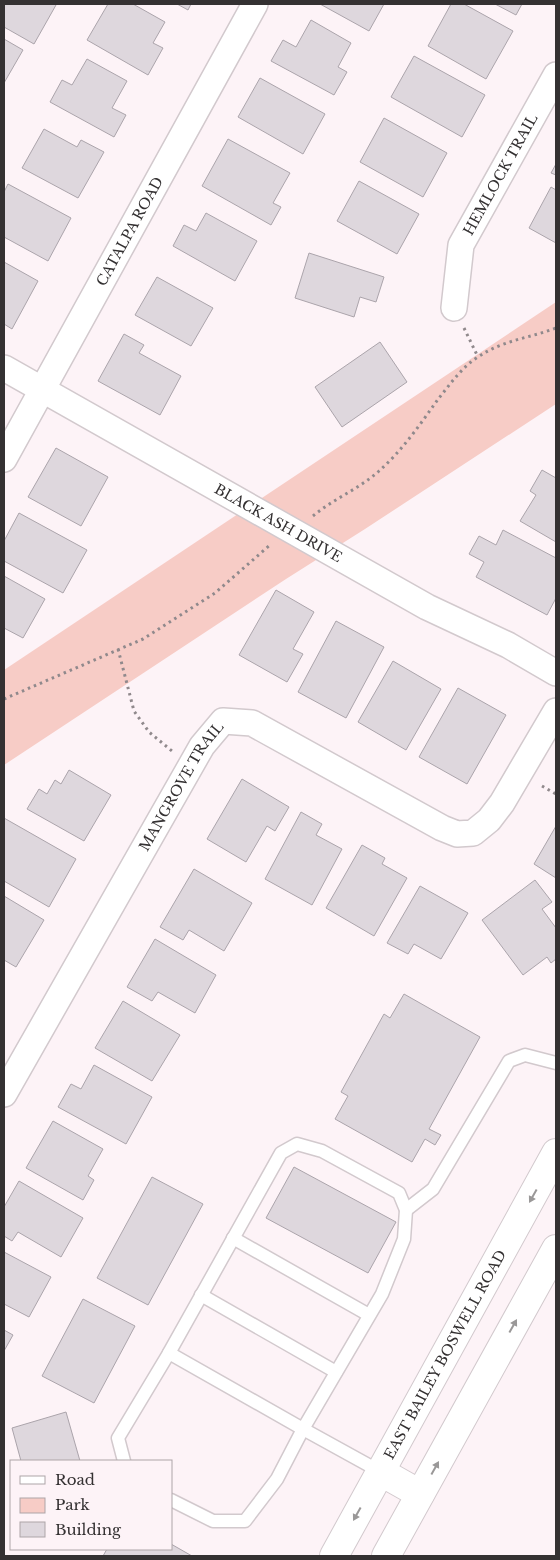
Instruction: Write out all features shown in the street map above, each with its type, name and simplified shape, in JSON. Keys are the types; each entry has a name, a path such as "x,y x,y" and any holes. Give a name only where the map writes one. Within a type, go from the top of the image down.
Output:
{"main road":[{"name":"EAST BAILEY BOSWELL ROAD","path":"334,1556 556,1153"},
{"path":"386,1556 556,1249"},
{"path":"381,1472 420,1494"}],"street":[{"name":"CATALPA ROAD","path":"4,459 256,4"},
{"name":"HEMLOCK TRAIL","path":"454,308 461,245 556,75"},
{"name":"BLACK ASH DRIVE","path":"4,368 428,607 508,645 556,673"},
{"name":"MANGROVE TRAIL","path":"4,1094 202,746 223,721 252,723 442,828 458,834 473,833 489,820 502,803 556,711"}],"lane":[{"path":"406,1210 433,1189 509,1061 526,1055 556,1063"},
{"path":"124,1460 118,1438 169,1353 281,1153 296,1144 322,1151 399,1193 406,1210 404,1239 382,1294 303,1429 278,1479 245,1521 213,1521 172,1500"},
{"path":"233,1238 369,1315"},
{"path":"201,1295 336,1372"},
{"path":"169,1353 381,1472"}],"path":[{"path":"454,308 478,357"},
{"path":"118,649 134,711 149,732 172,751"},
{"path":"542,786 556,794"}],"green space":[{"path":"556,302 556,404 4,765 4,670"}],"building":[{"path":"4,4 56,5 34,44 4,27"},
{"path":"108,4 133,4 165,22 153,43 163,48 148,75 87,40"},
{"path":"177,4 191,4 188,10"},
{"path":"320,4 384,4 369,31"},
{"path":"451,4 464,4 513,31 486,79 428,46"},
{"path":"495,4 522,4 516,15"},
{"path":"311,20 351,43 338,67 347,72 334,95 271,61 283,40 296,47"},
{"path":"4,39 23,50 4,83"},
{"path":"414,56 485,95 462,137 391,97"},
{"path":"87,59 127,81 112,108 126,115 114,137 50,102 62,80 72,85"},
{"path":"260,78 325,114 303,154 238,117"},
{"path":"384,118 447,153 423,197 360,162"},
{"path":"44,129 77,147 81,140 104,152 78,198 22,168"},
{"path":"228,139 290,173 273,203 281,207 271,225 202,186"},
{"path":"556,164 556,175 551,173"},
{"path":"359,181 419,214 397,254 337,221"},
{"path":"8,184 71,218 48,261 4,237 4,192"},
{"path":"551,187 556,190 556,243 529,228"},
{"path":"206,213 257,241 235,281 173,246 184,225 196,231"},
{"path":"309,253 384,277 376,302 360,297 354,317 295,298"},
{"path":"4,262 38,281 12,329 4,324"},
{"path":"157,277 213,308 191,346 135,315"},
{"path":"124,334 144,345 139,353 181,376 160,415 98,381"},
{"path":"380,342 407,382 342,427 315,387"},
{"path":"56,448 108,477 81,526 28,497"},
{"path":"542,470 556,478 556,542 520,521 536,495 530,491"},
{"path":"19,513 87,550 63,593 4,561 4,541"},
{"path":"503,530 556,558 556,598 547,615 476,577 484,562 469,554 479,536 496,545"},
{"path":"4,576 45,599 23,638 4,628"},
{"path":"276,590 314,612 293,649 303,654 287,682 239,655"},
{"path":"336,621 384,647 346,718 298,692"},
{"path":"393,661 441,689 406,750 358,722"},
{"path":"458,688 506,715 467,784 419,757"},
{"path":"69,770 111,795 84,841 27,809 39,789 47,794 55,780 61,784"},
{"path":"242,779 289,807 275,831 267,826 246,862 207,839"},
{"path":"301,812 322,824 316,835 342,849 312,905 265,879"},
{"path":"4,818 76,859 49,907 4,881"},
{"path":"556,826 556,878 534,864"},
{"path":"362,845 385,858 382,864 407,878 374,936 326,908"},
{"path":"194,869 252,903 224,951 189,930 183,940 160,927"},
{"path":"535,880 552,902 542,909 556,928 556,959 551,963 547,957 523,975 482,920"},
{"path":"420,886 468,913 441,959 414,944 408,954 387,943"},
{"path":"4,896 44,920 16,967 4,960"},
{"path":"155,939 216,975 195,1013 158,992 152,1001 127,987"},
{"path":"404,994 480,1037 429,1129 441,1135 435,1145 425,1139 412,1162 335,1119 348,1096 341,1092 384,1014 390,1018"},
{"path":"123,1001 180,1035 152,1081 95,1048"},
{"path":"94,1065 152,1097 126,1144 58,1107 71,1084 81,1089"},
{"path":"53,1121 103,1149 88,1176 94,1180 83,1200 26,1168"},
{"path":"294,1167 396,1222 368,1273 266,1218"},
{"path":"152,1177 203,1204 148,1305 97,1278"},
{"path":"19,1181 83,1218 61,1257 18,1232 12,1241 4,1236 4,1207"},
{"path":"4,1252 51,1277 29,1317 4,1304"},
{"path":"83,1299 135,1326 94,1403 42,1376"},
{"path":"4,1330 13,1335 4,1351"},
{"path":"66,1412 80,1460 21,1460 12,1428"},
{"path":"172,1545 192,1556 103,1556 106,1550 172,1550"}]}
